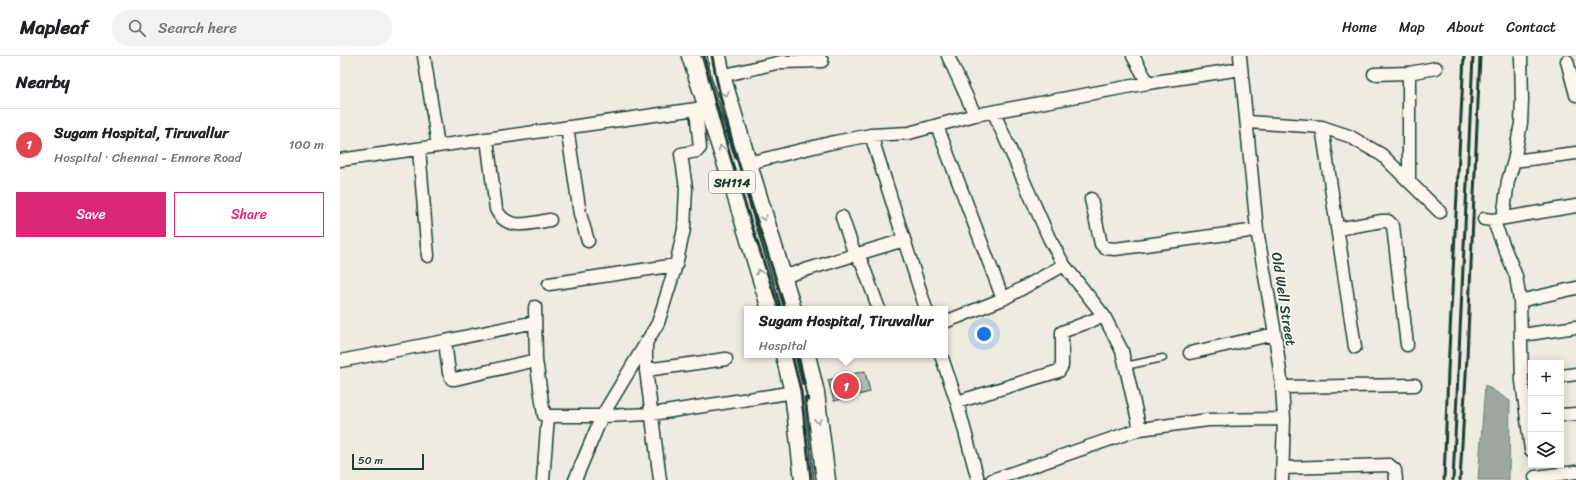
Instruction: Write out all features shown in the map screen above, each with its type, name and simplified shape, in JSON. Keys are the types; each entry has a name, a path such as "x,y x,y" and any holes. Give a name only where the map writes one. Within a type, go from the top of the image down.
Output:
{"main road":[{"name":"SH114","path":"691,56 702,108 728,168 770,306"},
{"name":"SH114","path":"717,56 721,76 791,306"},
{"path":"785,358 794,392 804,480"},
{"path":"807,358 814,390 826,480"}],"street":[{"path":"424,56 438,146"},
{"path":"948,56 975,115"},
{"path":"1134,56 1148,83"},
{"name":"Old Well Street","path":"1240,56 1248,122 1257,230 1275,334 1282,387 1284,419 1282,480"},
{"path":"1520,57 1522,100 1521,123 1514,161 1493,219 1516,276 1520,301 1528,406"},
{"path":"721,76 781,62 822,61"},
{"path":"1567,61 1576,95"},
{"path":"1374,74 1409,73 1436,68"},
{"path":"728,168 830,143 871,135 909,134 975,115 994,113 1148,83 1241,69"},
{"path":"1408,179 1409,73"},
{"path":"340,160 702,108 700,148 697,151 681,154 686,188 684,229 676,264 658,323 602,416 575,480"},
{"path":"994,113 1049,238 1064,265 1104,316 1122,351 1140,429"},
{"path":"1248,122 1322,127 1349,136 1382,155 1440,212"},
{"path":"937,126 1003,299"},
{"path":"567,127 580,214 588,241"},
{"path":"1322,127 1355,347"},
{"path":"871,135 925,306"},
{"path":"487,139 496,209 501,219 507,223 515,224 550,220"},
{"path":"419,149 428,256"},
{"path":"1514,161 1576,153"},
{"path":"1091,199 1101,244 1104,248 1115,249 1257,230"},
{"path":"1493,219 1576,206"},
{"path":"842,217 855,255 862,262 878,306"},
{"path":"1337,229 1382,221 1391,223 1393,226 1408,345"},
{"path":"782,277 904,240"},
{"path":"549,284 676,264"},
{"path":"948,321 1003,299 1064,265"},
{"path":"1520,301 1576,288"},
{"path":"535,307 536,360 544,415 602,416 652,414 814,390"},
{"path":"957,402 1059,371 1062,366 1062,332 1104,316"},
{"path":"340,361 535,322"},
{"path":"1522,335 1576,327"},
{"path":"1190,353 1275,334"},
{"path":"445,341 449,374 452,379 536,360"},
{"path":"646,341 646,370 660,480"},
{"path":"942,358 957,402 978,480"},
{"path":"646,370 726,359"},
{"path":"1564,376 1576,374"},
{"path":"1282,387 1415,385"},
{"path":"1564,415 1576,414"},
{"path":"543,480 548,416"},
{"path":"992,480 1140,429 1208,420 1284,419"},
{"path":"1283,468 1389,465 1395,470 1396,480"},
{"path":"1534,474 1576,472"}],"lane":[{"path":"1125,366 1163,358"}],"shaded area":[{"path":"1485,385 1510,401 1509,480 1478,480"}],"building":[{"path":"865,371 870,392 834,401 828,380"}],"railway":[{"path":"704,56 729,152 778,306"},
{"path":"712,56 718,88 735,152 784,306"},
{"path":"1444,480 1464,56"},
{"path":"1453,480 1473,56"},
{"path":"1460,480 1480,56"},
{"path":"793,358 801,391 811,480"},
{"path":"799,359 808,400"}],"place":[{"name":"Sugam Hospital, Tiruvallur","path":"846,386"}]}
